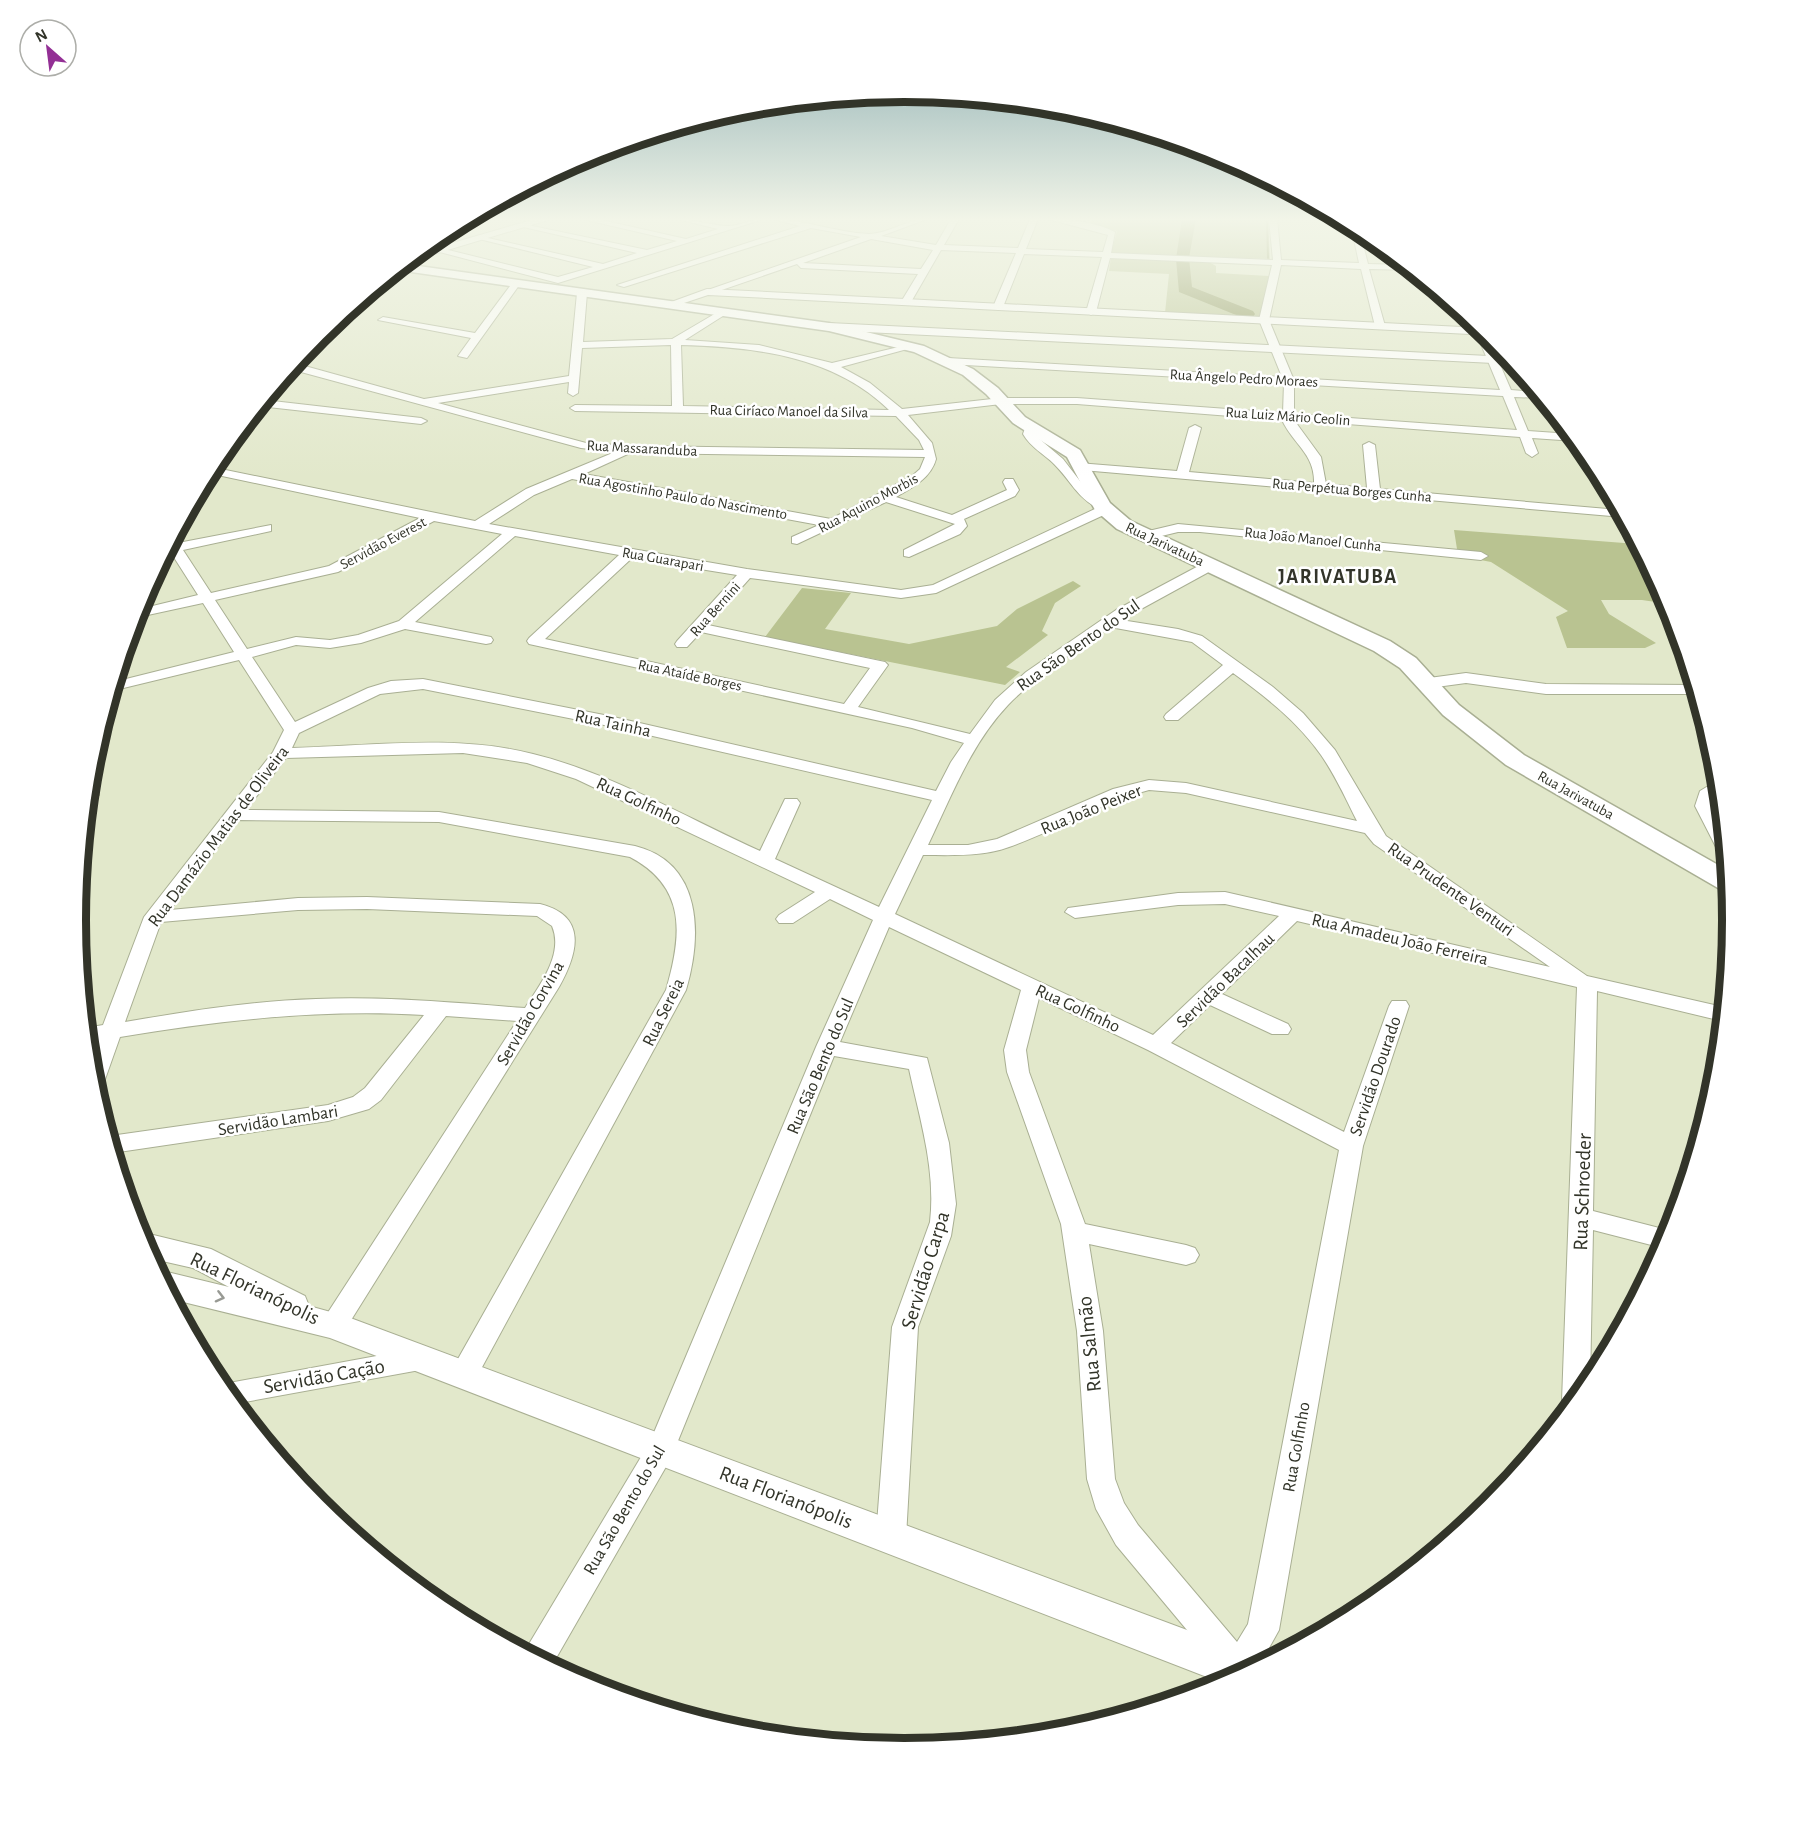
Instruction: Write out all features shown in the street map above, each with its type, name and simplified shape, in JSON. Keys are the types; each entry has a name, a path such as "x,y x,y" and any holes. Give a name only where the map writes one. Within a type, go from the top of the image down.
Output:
{"main road":[{"name":"Rua Jarivatuba","path":"669,305 829,327 907,346 948,361 974,377 1031,428 1067,449 1082,466 1103,508 1124,525 1382,646 1408,663 1429,683 1451,710 1515,760 1720,878"}],"street":[{"path":"462,356 500,305"},
{"path":"573,393 581,305"},
{"path":"960,305 1468,329"},
{"path":"1091,312 1093,305"},
{"path":"1267,305 1264,320 1289,381 1287,416 1318,461 1321,474 1320,487"},
{"path":"1374,305 1380,326"},
{"path":"678,410 676,341 723,312"},
{"path":"383,320 477,336"},
{"path":"829,327 1500,361"},
{"name":"Rua Aquino Morbis","path":"577,345 676,341 762,350 830,367 866,384 924,438 931,454 929,466 922,475 797,540"},
{"path":"830,367 907,346"},
{"path":"1488,348 1532,453"},
{"name":"Rua Ângelo Pedro Moraes","path":"948,361 1530,395"},
{"name":"Rua Massaranduba","path":"300,368 573,443 632,450 931,454"},
{"path":"423,402 574,378"},
{"name":"Rua Ciríaco Manoel da Silva","path":"575,408 898,413 1001,401"},
{"name":"Rua Luiz Mário Ceolin","path":"1001,401 1077,401 1562,437"},
{"path":"270,404 421,422"},
{"path":"1031,428 1029,434 1031,438 1059,462 1086,497 1103,508"},
{"path":"1182,475 1195,428"},
{"path":"1369,445 1374,492"},
{"path":"478,525 520,497 632,450"},
{"name":"Rua Perpétua Borges Cunha","path":"1082,466 1613,513"},
{"name":"Rua Guarapari","path":"219,472 432,517 629,553 747,573 889,593 927,592 1103,508"},
{"name":"Rua Agostinho Paulo do Nascimento","path":"571,475 831,523"},
{"path":"955,518 1011,493 1013,490 1009,482"},
{"path":"883,497 955,518 962,524 909,552"},
{"name":"Servidão Everest","path":"146,612 333,569 432,517"},
{"path":"178,544 266,528"},
{"name":"Rua João Manoel Cunha","path":"1145,536 1178,528 1200,528 1481,556"},
{"path":"120,685 296,641 344,642 378,635 404,624 513,531"},
{"name":"Rua Damázio Matias de Oliveira","path":"99,1066 154,917 281,753 292,730 175,549"},
{"name":"Rua Ataíde Borges","path":"629,553 534,641 973,740"},
{"name":"Rua São Bento do Sul","path":"541,1653 661,1449 827,1047 884,917 940,797 973,740 1010,693 1107,622 1155,593 1211,565"},
{"name":"Rua Bernini","path":"682,644 747,573"},
{"name":"Rua Prudente Venturi","path":"1107,622 1187,636 1203,643 1233,665 1284,704 1311,731 1345,779 1371,829 1394,852 1587,983"},
{"path":"404,624 486,640"},
{"path":"698,627 880,665 848,710"},
{"path":"1172,717 1233,665"},
{"path":"1429,683 1466,678 1546,689 1688,690"},
{"name":"Rua Tainha","path":"292,730 374,691 391,686 423,684 618,724 940,797"},
{"name":"Rua Golfinho","path":"281,753 445,747 507,753 553,764 607,785 1156,1045 1351,1146 1263,1630 1245,1663"},
{"name":"Rua João Peixer","path":"916,850 968,850 1002,844 1119,793 1149,785 1186,788 1371,829"},
{"path":"1711,791 1706,795 1704,806 1717,831"},
{"path":"765,860 791,803"},
{"name":"Rua Sereia","path":"233,814 403,815 458,820 635,852 661,865 676,882 682,894 687,941 684,965 676,990 464,1374"},
{"path":"786,919 829,891"},
{"name":"Rua Amadeu João Ferreira","path":"1075,912 1203,897 1225,898 1716,1012"},
{"name":"Servidão Corvina","path":"154,917 298,904 357,903 540,910 551,913 559,920 565,934 561,966 334,1325"},
{"name":"Servidão Bacalhau","path":"1156,1045 1293,914"},
{"name":"Rua Schroeder","path":"1576,1385 1587,983"},
{"name":"Rua Salmão","path":"1032,986 1015,1058 1018,1072 1066,1198 1075,1231 1090,1331 1101,1479 1112,1509 1127,1535 1234,1668"},
{"path":"1208,996 1280,1029"},
{"path":"93,1034 237,1011 286,1006 531,1015"},
{"name":"Servidão Dourado","path":"1351,1146 1399,1006"},
{"name":"Servidão Lambari","path":"117,1144 328,1113 361,1103 373,1094 439,1010"},
{"name":"Servidão Carpa","path":"827,1047 919,1063 944,1185 942,1224 909,1307 905,1327 891,1537"},
{"path":"1581,1217 1658,1237"},
{"path":"1075,1231 1186,1255"},
{"name":"Rua Florianópolis","path":"154,1247 200,1258 334,1325 891,1537 1230,1670"},
{"name":"Rua Florianópolis","path":"172,1286 334,1325"},
{"name":"Servidão Cação","path":"236,1392 423,1358"}],"green space":[{"path":"1166,305 1265,305 1261,316 1255,317 1165,313"},
{"path":"1454,530 1629,543 1657,602 1601,600 1609,614 1656,643 1645,648 1567,648 1556,617 1568,611 1491,562 1465,557 1457,549"},
{"path":"1073,581 1081,586 1055,603 1042,631 1048,635 1006,667 1020,672 1005,685 765,637 802,588 851,593 825,629 909,644 997,626 1017,609"}],"waterway":[{"path":"1224,305 1247,314"}],"district":[{"name":"JARIVATUBA","path":"1338,576"}]}
